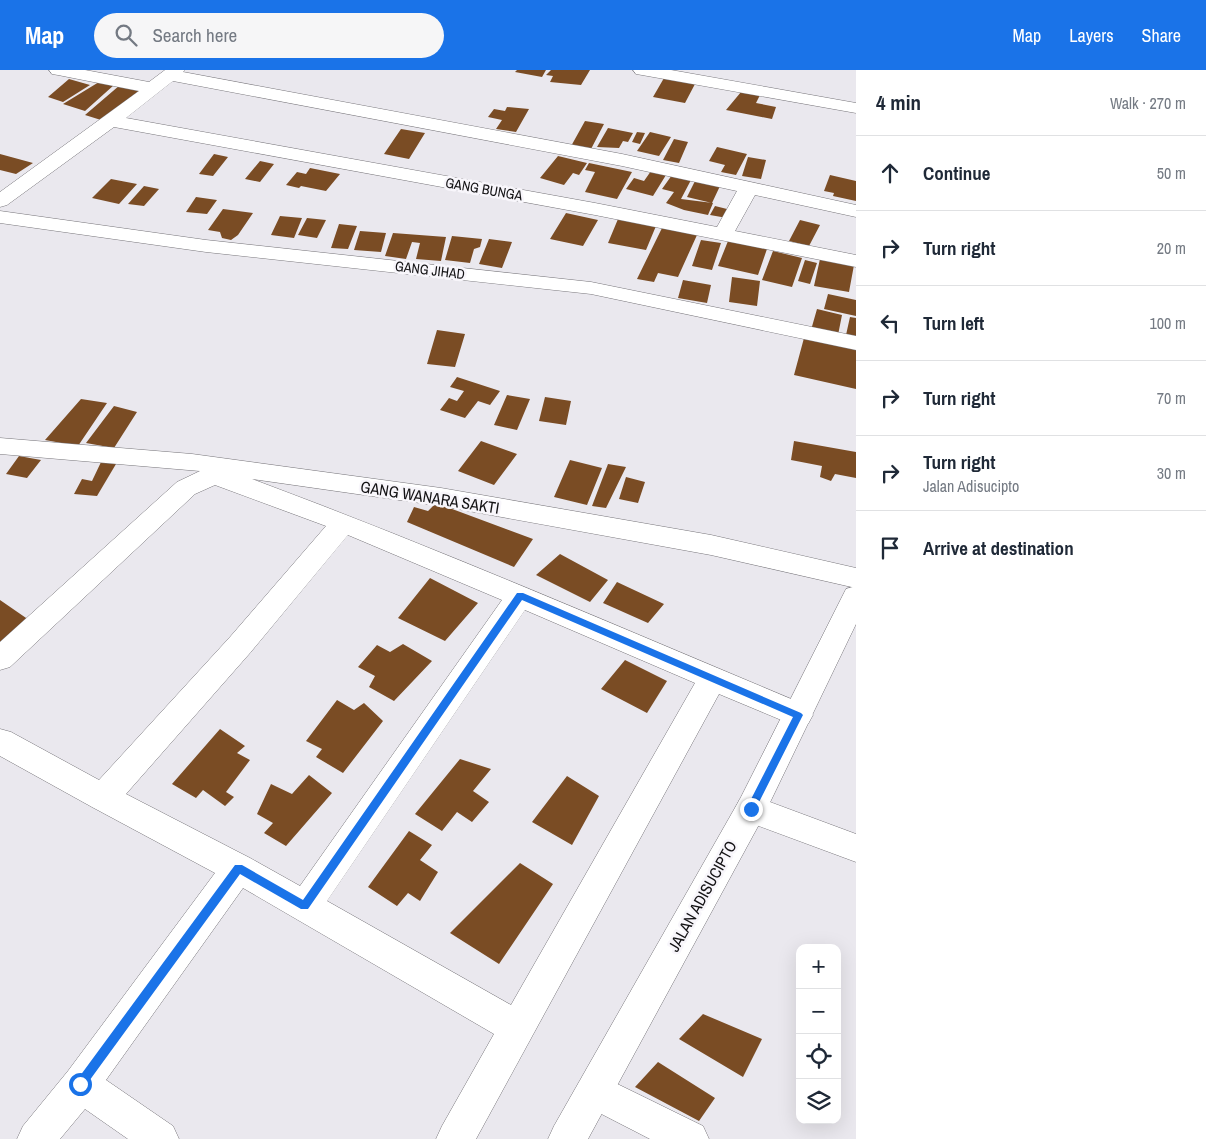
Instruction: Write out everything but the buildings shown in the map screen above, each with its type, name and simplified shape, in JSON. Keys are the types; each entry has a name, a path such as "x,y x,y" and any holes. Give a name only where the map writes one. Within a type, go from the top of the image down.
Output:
{"street":[{"path":"58,70 152,88"},
{"path":"642,70 856,108"},
{"path":"0,201 111,121 172,72 622,160 856,211"},
{"name":"GANG BUNGA","path":"111,121 595,209 856,261"},
{"path":"723,235 749,187"},
{"name":"GANG JIHAD","path":"0,217 206,246 591,288 856,343"},
{"name":"GANG WANARA SAKTI","path":"0,446 192,462 431,496 711,545 856,578"},
{"path":"0,659 186,488 198,482 219,476 344,523 798,715"},
{"path":"103,798 240,645 344,523"},
{"path":"305,906 520,596"},
{"name":"JALAN ADISUCIPTO","path":"568,1139 751,809 856,596"},
{"path":"455,1139 713,678"},
{"path":"0,741 103,798 238,868 518,1028"},
{"path":"751,809 856,848"},
{"path":"36,1139 80,1084 238,868"},
{"path":"80,1084 160,1139"},
{"path":"595,1091 690,1139"}],"route":[{"path":"80,1084 238,868 305,906 520,596 798,715 751,809"}]}
